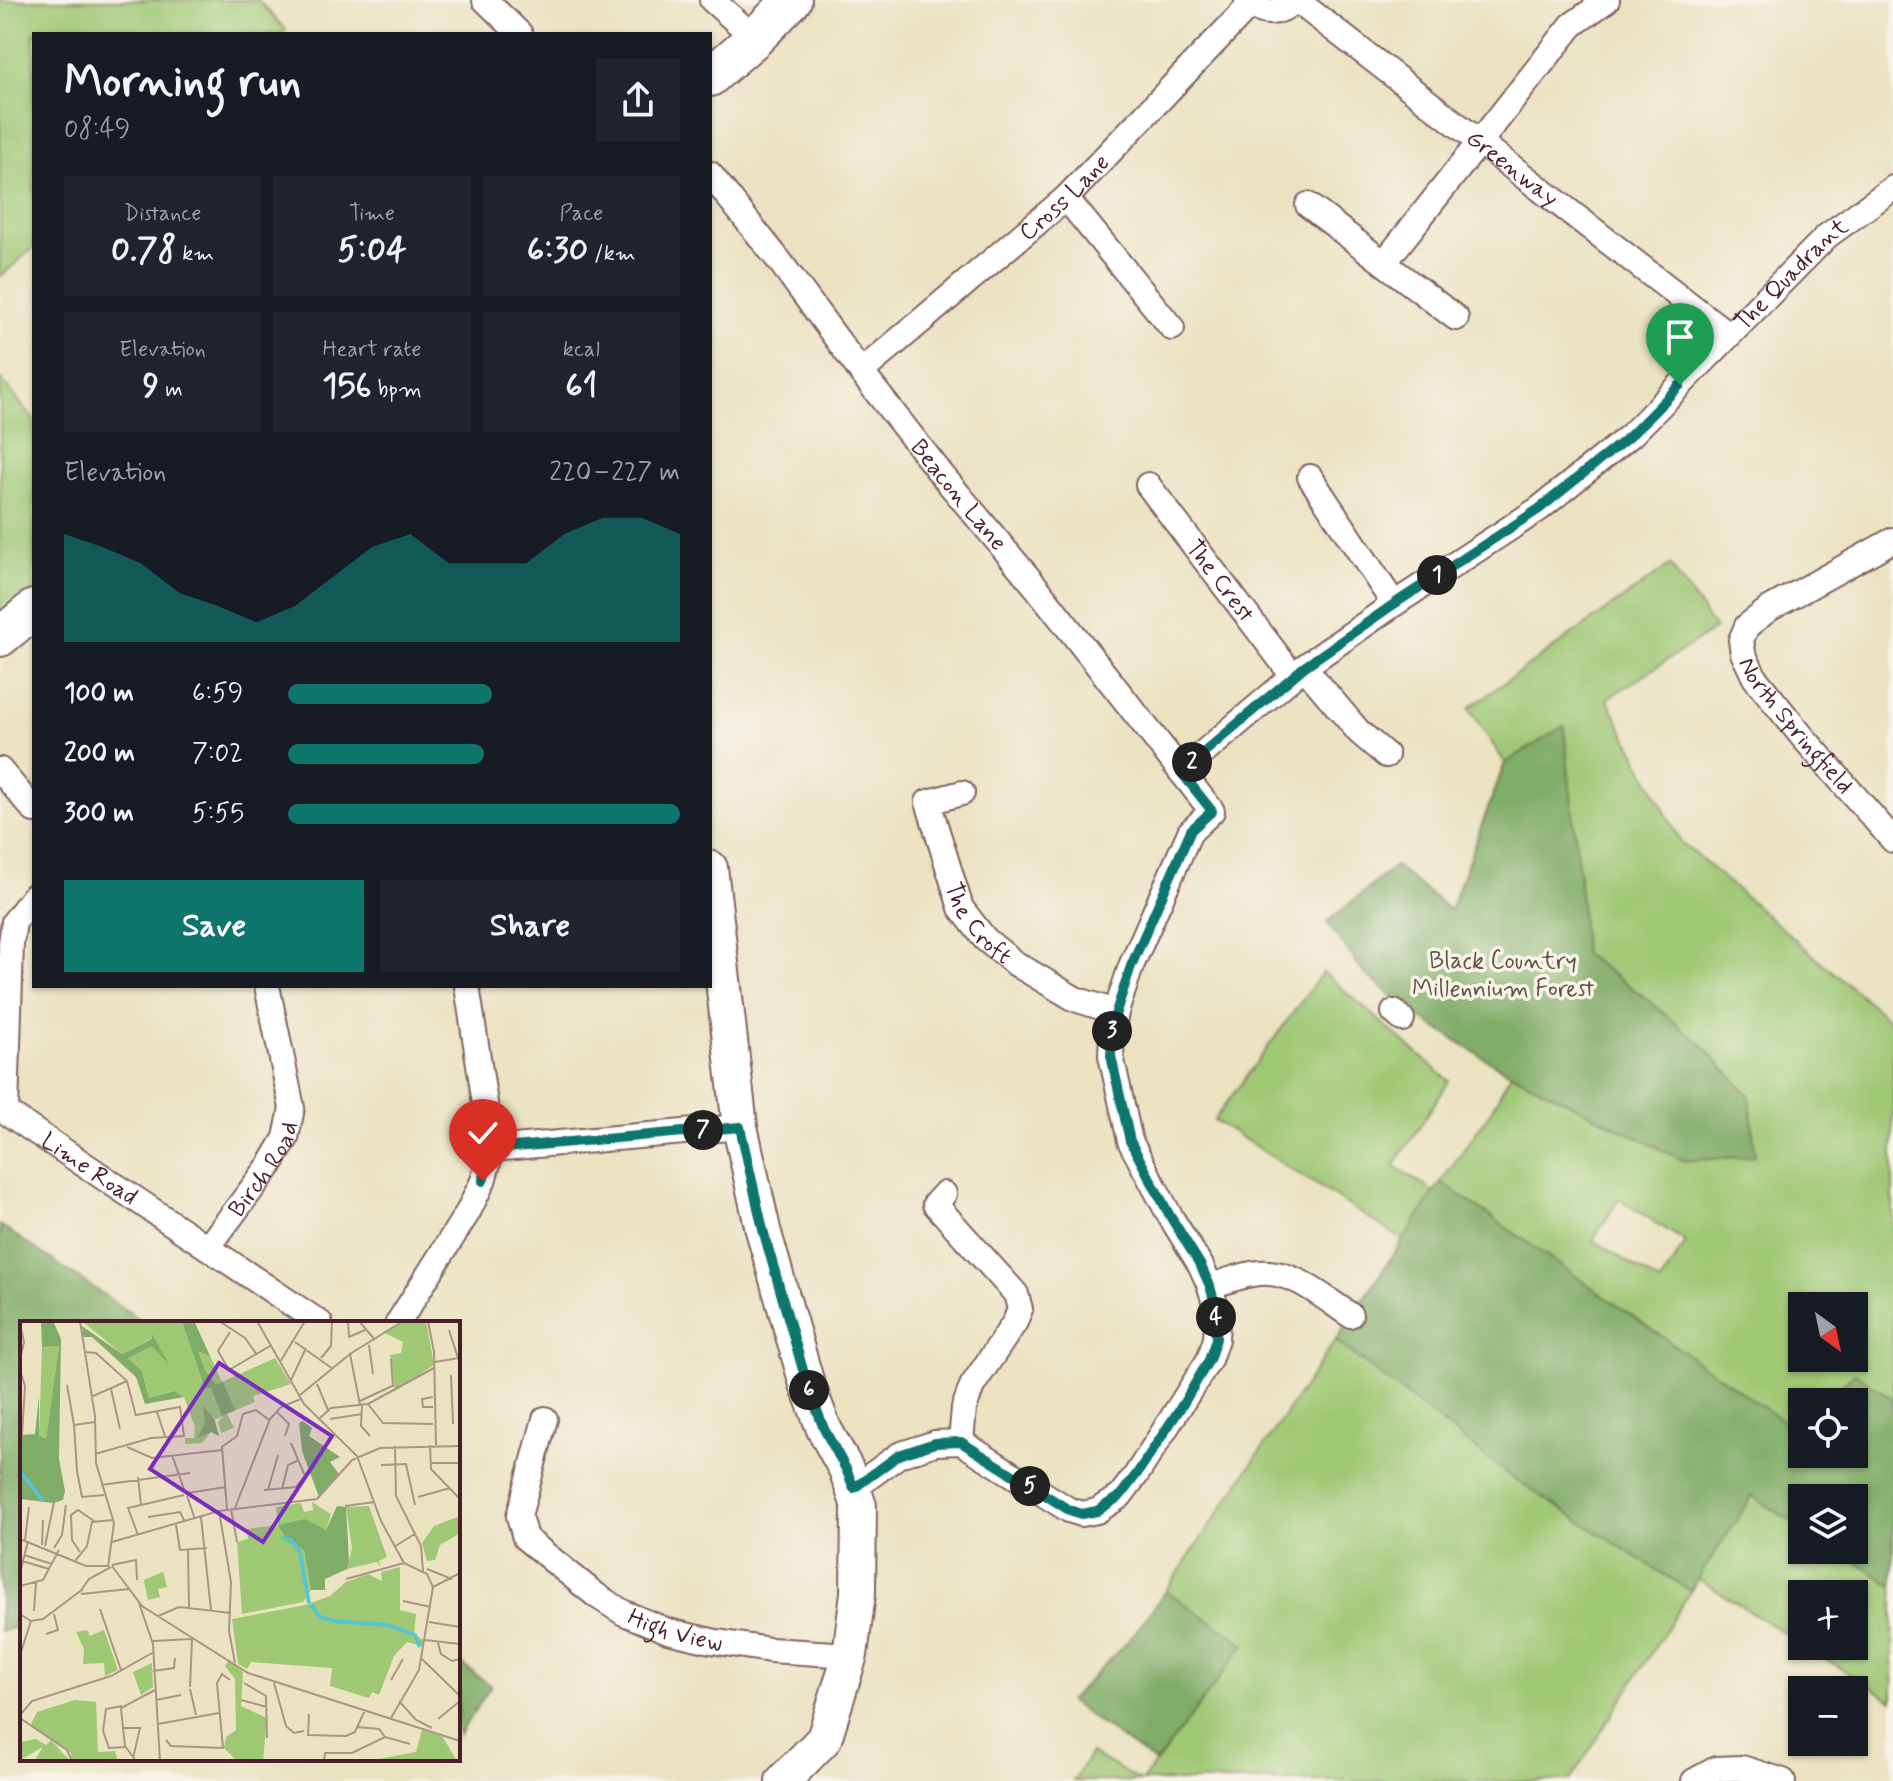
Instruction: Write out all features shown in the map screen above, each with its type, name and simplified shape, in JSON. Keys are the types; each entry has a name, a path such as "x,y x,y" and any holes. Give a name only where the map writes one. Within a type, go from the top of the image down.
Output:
{"main road":[{"path":"712,75 792,0"},
{"path":"0,637 32,611"}],"street":[{"path":"485,0 518,32"},
{"path":"712,0 755,38"},
{"name":"Greenway","path":"1248,2 1261,11 1274,12 1286,9 1296,0 1729,335"},
{"path":"1384,263 1572,25 1607,0"},
{"name":"Cross Lane","path":"861,372 1066,198 1248,2"},
{"name":"Beacon Lane","path":"712,177 942,475 1037,588 1212,811 1190,832 1131,966 1116,1012"},
{"name":"The Quadrant","path":"1181,772 1299,672 1394,604 1539,509 1631,435 1827,236 1893,188"},
{"path":"1066,198 1172,328"},
{"path":"1308,205 1456,318"},
{"path":"1310,477 1394,604"},
{"name":"The Crest","path":"1148,485 1299,672 1386,755"},
{"name":"North Springfield","path":"1893,540 1769,609 1747,626 1741,640 1743,653 1755,678 1893,840"},
{"path":"0,770 32,808"},
{"name":"The Croft","path":"962,793 928,802 961,908 985,939 1013,962 1075,999 1116,1012"},
{"path":"712,885 740,1127 763,1230 807,1384 824,1429 846,1469 859,1506 858,1593 850,1655 824,1739 783,1781"},
{"name":"Lime Road","path":"32,899 14,922 11,943 6,1112 317,1321"},
{"name":"Birch Road","path":"208,1247 270,1165 286,1138 292,1108 267,988"},
{"path":"399,1321 468,1212 483,1181 492,1149 467,988"},
{"path":"854,1488 899,1455 935,1443 961,1442 1069,1510 1082,1514 1097,1511 1120,1496 1136,1475 1209,1360 1216,1339 1215,1304 1201,1266 1130,1141 1111,1056 1116,1012"},
{"path":"492,1149 740,1127"},
{"path":"944,1194 935,1204 1016,1294 1020,1309 1010,1331 972,1386 964,1408 961,1442"},
{"path":"1210,1286 1259,1273 1279,1274 1296,1281 1350,1315"},
{"name":"High View","path":"549,1433 519,1516 519,1548 624,1613 668,1631 770,1650 850,1655"},
{"path":"1694,1781 1716,1769 1742,1768 1783,1781"}],"green space":[{"path":"0,0 258,0 286,30 32,32 32,249 0,277"},
{"path":"0,378 32,418 32,592 0,618"},
{"path":"1670,565 1715,629 1607,699 1681,842 1893,1023 1893,1701 1868,1685 1868,1676 1853,1676 1827,1660 1868,1660 1868,1580 1788,1580 1788,1635 1698,1579 1570,1781 1142,1781 1244,1644 1166,1591 1403,1240 1214,1120 1323,972 1449,1081 1394,1166 1434,1192 1492,1109 1511,1073 1364,973 1327,923 1395,866 1450,910 1505,763 1469,708","holes":["1619,1199 1686,1242 1660,1283 1593,1240"]},
{"name":"Black Country Millennium Forest","path":"1564,726 1584,954 1642,995 1702,1045 1750,1096 1755,1156 1684,1161 1497,1066 1412,1013 1364,973 1327,923 1395,866 1450,911 1505,763"},
{"path":"1441,1182 1788,1425 1788,1468 1868,1468 1868,1388 1838,1388 1855,1373 1893,1399 1893,1586 1859,1564 1868,1564 1868,1484 1788,1484 1788,1519 1752,1496 1690,1591 1517,1481 1336,1341"},
{"path":"0,1225 142,1321 20,1321 20,1627 0,1631"},
{"path":"1166,1591 1245,1644 1156,1763 1069,1701 1130,1639"},
{"path":"460,1663 491,1686 460,1733"},
{"path":"1091,1753 1140,1781 1073,1781"}],"route":[{"path":"483,1181 492,1149 740,1127 763,1230 807,1384 824,1429 854,1488 899,1455 935,1443 961,1442 1069,1510 1082,1514 1097,1511 1111,1503 1136,1475 1183,1404 1209,1360 1216,1339 1215,1304 1210,1286 1130,1141 1111,1056 1116,1012 1131,966 1191,830 1212,811 1181,772 1304,667 1539,509 1631,435 1680,385"}]}
